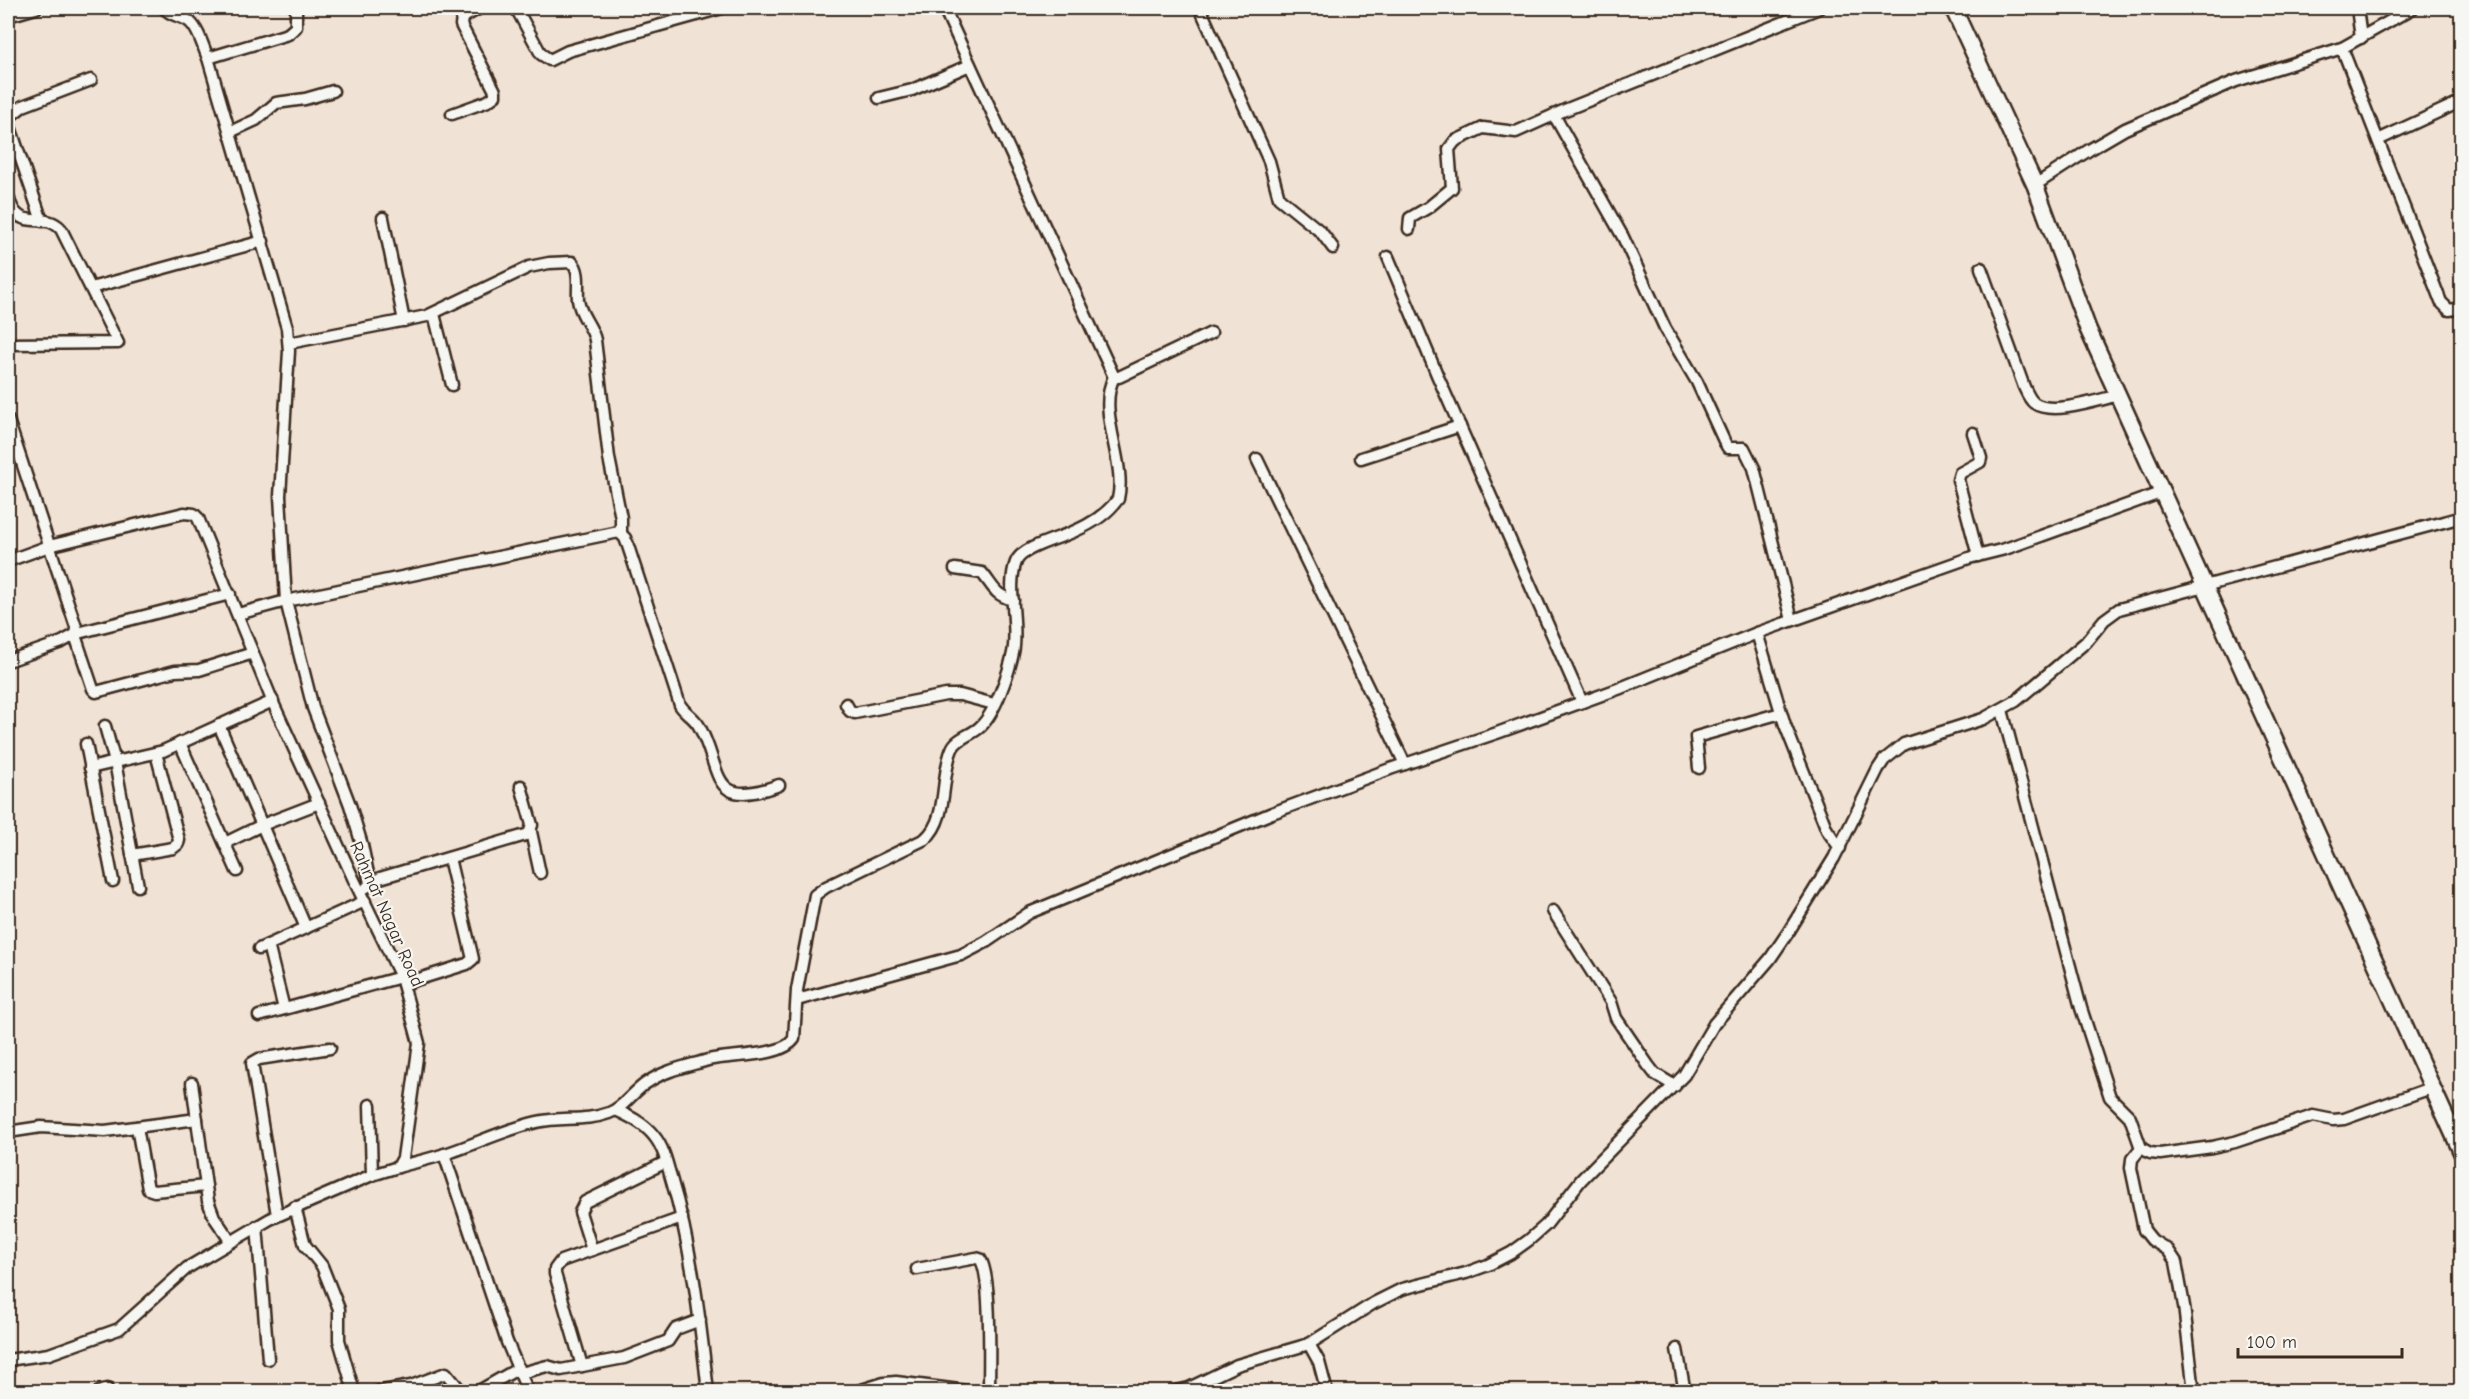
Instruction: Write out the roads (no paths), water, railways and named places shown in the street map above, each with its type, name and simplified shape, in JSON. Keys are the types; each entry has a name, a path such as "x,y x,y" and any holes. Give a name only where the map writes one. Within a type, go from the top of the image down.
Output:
{"street":[{"path":"8,16 36,8"},
{"path":"164,8 173,16 189,20 208,58 288,328 280,496 286,601 313,708 350,805 370,883 363,898 306,928 263,947 284,1009"},
{"path":"208,58 288,34 296,27 296,8"},
{"path":"452,114 488,101 495,96 495,91 461,25 462,18 480,8"},
{"path":"516,8 541,54 550,60 568,51 722,8"},
{"path":"8,1360 49,1354 119,1329 187,1268 277,1215 372,1175 444,1154 485,1137 537,1122 556,1119 583,1120 616,1110 646,1083 666,1072 719,1058 785,1048 794,1039 797,1000 815,895 826,887 931,834 941,804 951,750 958,741 981,727 1009,670 1014,650 1015,563 1023,553 1091,523 1105,513 1118,499 1116,451 1108,397 1114,376 944,8"},
{"path":"1200,8 1269,161 1279,198 1321,232 1333,248"},
{"path":"1409,229 1410,218 1429,207 1452,188 1449,149 1455,141 1483,128 1516,132 1819,8"},
{"path":"1953,8 2035,185 2088,329 2432,1088 2455,1122 2462,1153"},
{"path":"2357,8 2361,38"},
{"path":"2035,185 2110,137 2236,81 2342,48 2413,8"},
{"path":"2342,48 2442,302 2449,310 2462,308"},
{"path":"879,98 912,90 970,65"},
{"path":"42,221 8,121 9,117 23,106 91,80"},
{"path":"230,132 256,120 276,103 305,99 333,91"},
{"path":"2378,140 2462,101"},
{"path":"1554,115 1623,237 1665,328 1697,382 1725,443 1728,448 1744,448 1748,453 1754,468 1792,620"},
{"path":"8,196 13,212 20,218 54,223 61,229 118,343 8,344"},
{"path":"383,218 404,321"},
{"path":"91,288 263,241"},
{"path":"1388,257 1582,702"},
{"path":"289,343 434,314 530,267 568,261 575,265 578,302 593,330 595,340 609,458 621,518 621,533 628,546 680,705 699,725 719,780 730,791 745,794 779,785"},
{"path":"1981,268 2024,387 2029,398 2036,405 2049,408 2067,407 2119,395"},
{"path":"434,314 452,385"},
{"path":"1114,376 1119,377 1211,333"},
{"path":"8,420 50,546 92,687 96,692 175,671 199,670 253,653"},
{"path":"1361,458 1460,426"},
{"path":"1973,433 1980,462 1960,473 1958,480 1978,556"},
{"path":"1257,459 1405,764"},
{"path":"797,1000 961,955 1029,914 1272,813 1582,702 1792,620 1978,556 2005,549 2163,492"},
{"name":"Rahmat Nagar Road","path":"50,546 184,513 194,514 201,525 273,701 402,980 419,1043 403,1158 398,1167"},
{"path":"1172,1392 1189,1388 1237,1365 1309,1344 1374,1303 1402,1289 1478,1269 1514,1251 1546,1225 1581,1180 1675,1086 1692,1065 1714,1024 1770,959 1840,848 1878,769 1892,753 1904,744 1983,719 2002,710 2029,691 2086,642 2111,614 2129,605 2462,517"},
{"path":"238,614 286,601 615,532 621,533"},
{"path":"8,561 50,546"},
{"path":"955,569 982,573 998,595 1013,600"},
{"path":"8,661 62,642 77,634 230,594"},
{"path":"1757,633 1781,713 1827,830 1840,848"},
{"path":"846,704 850,711 855,713 946,695 960,695 994,704"},
{"path":"90,768 156,753 273,701"},
{"path":"2002,710 2085,1019 2110,1097 2130,1117 2141,1148 2150,1154 2160,1154 2220,1146 2313,1116 2333,1120 2344,1119 2432,1088"},
{"path":"1699,768 1696,737 1781,713"},
{"path":"219,725 306,928"},
{"path":"105,726 115,762 138,886"},
{"path":"180,743 237,871"},
{"path":"86,744 113,880"},
{"path":"132,855 173,848 180,840 156,753"},
{"path":"521,786 532,825 531,832 540,873"},
{"path":"225,843 262,825 319,803"},
{"path":"370,883 531,832"},
{"path":"259,1016 467,964 473,959 449,858"},
{"path":"1553,911 1611,1002 1616,1018 1648,1065 1656,1074 1675,1086"},
{"path":"277,1215 252,1063 259,1059 330,1048"},
{"path":"192,1083 206,1186 212,1211 231,1242"},
{"path":"370,1105 372,1175"},
{"path":"616,1110 650,1131 660,1145 666,1162 682,1218 700,1320 708,1392"},
{"path":"8,1131 41,1127 105,1131 197,1119"},
{"path":"137,1127 148,1189 154,1191 206,1186"},
{"path":"2141,1148 2132,1159 2130,1168 2142,1224 2148,1236 2168,1250 2176,1262 2184,1306 2194,1392"},
{"path":"444,1154 507,1342 528,1392"},
{"path":"592,1250 580,1212 585,1202 666,1162"},
{"path":"295,1207 305,1245 322,1266 339,1309 339,1340 353,1388"},
{"path":"582,1366 555,1269 561,1261 682,1218"},
{"path":"257,1226 268,1359"},
{"path":"917,1269 976,1258 983,1263 987,1292 989,1392"},
{"path":"477,1392 520,1371 547,1366 561,1370 624,1358 664,1343 676,1329 700,1320"},
{"path":"1309,1344 1319,1362 1327,1392"},
{"path":"1677,1349 1685,1392"},
{"path":"377,1392 416,1384 446,1373 462,1392"},
{"path":"855,1392 896,1382 975,1392"}]}
